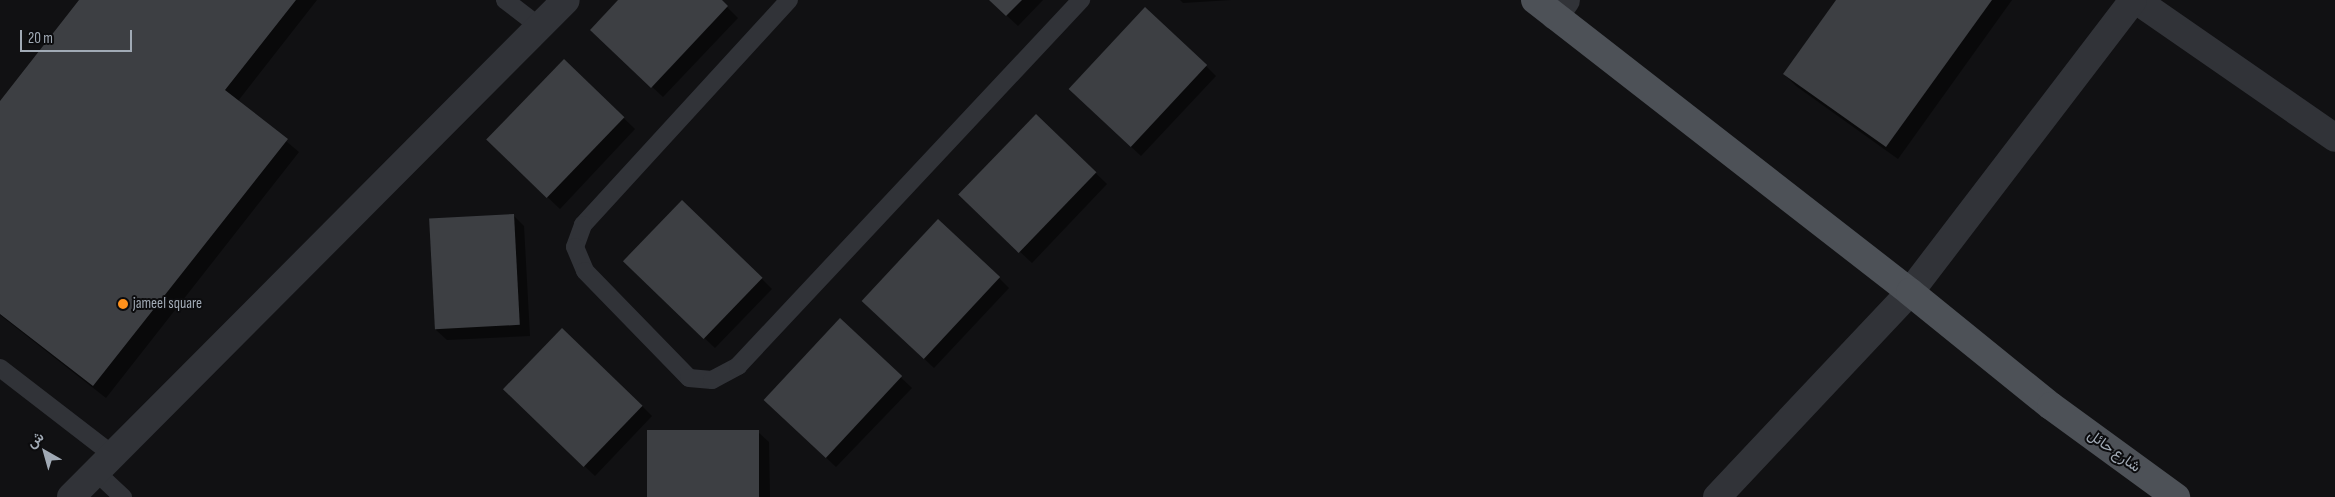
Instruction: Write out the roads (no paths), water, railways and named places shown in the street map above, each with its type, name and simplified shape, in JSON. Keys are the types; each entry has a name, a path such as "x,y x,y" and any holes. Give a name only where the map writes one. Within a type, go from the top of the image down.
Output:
{"main road":[{"name":"شارع حائل","path":"1552,5 2051,406 2176,497"}],"street":[{"path":"71,497 566,0"},
{"path":"1717,497 1910,292 2135,0 2335,138"}],"lane":[{"path":"505,0 540,27"},
{"path":"789,0 582,225 575,247 585,270 689,378 712,380 738,366 1081,0"},
{"path":"0,368 104,464 123,497"}],"place":[{"name":"jameel square","path":"123,304"}]}
